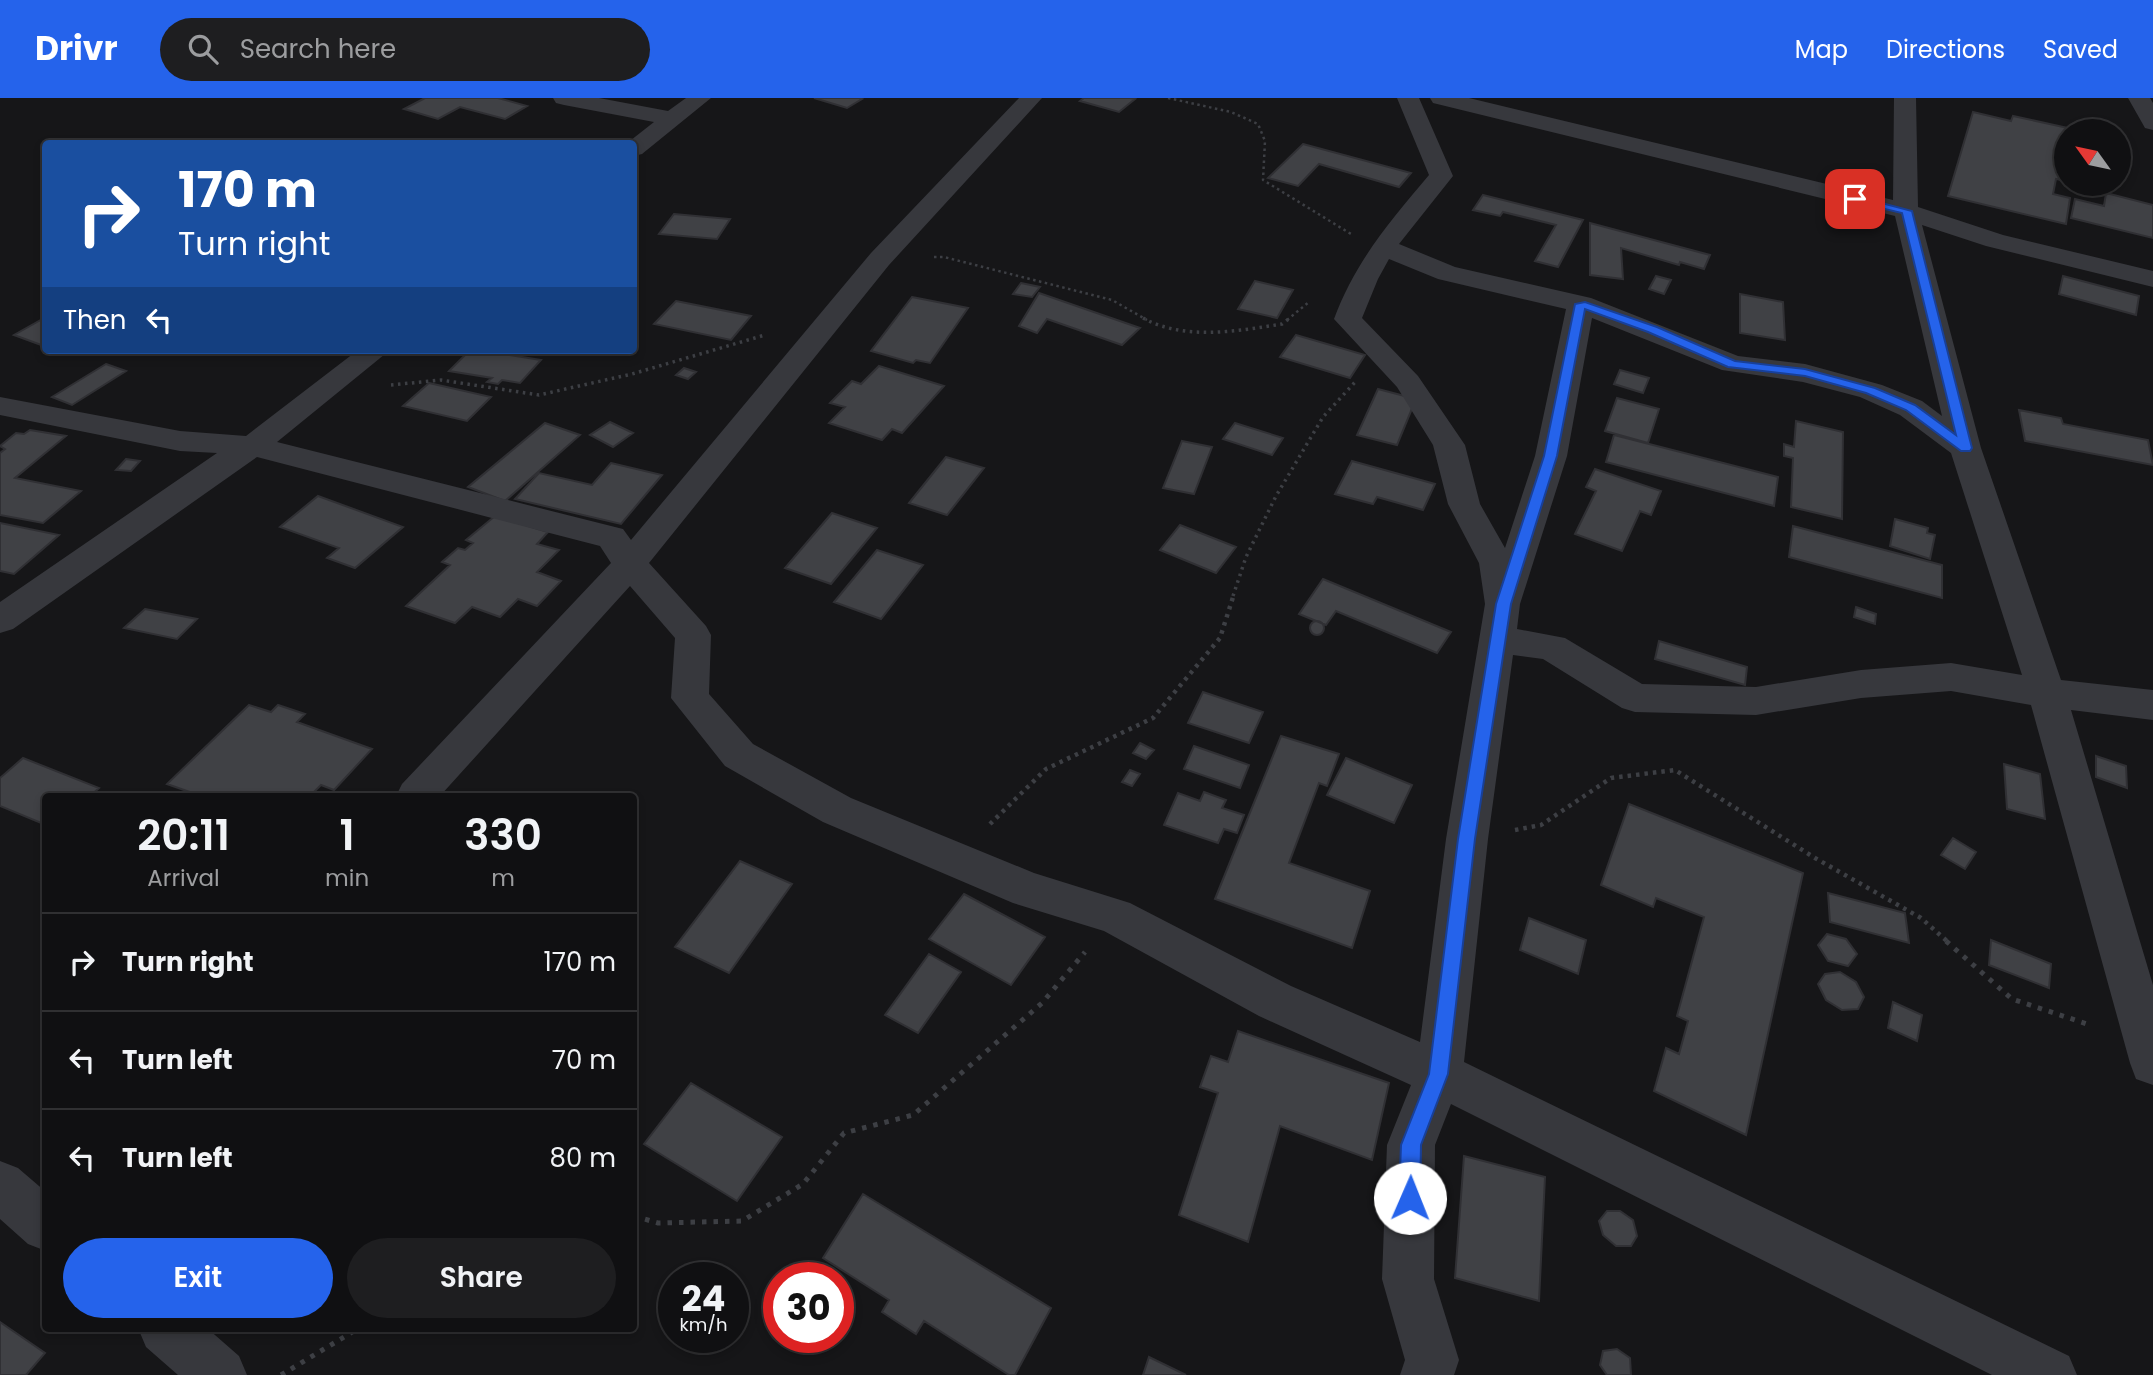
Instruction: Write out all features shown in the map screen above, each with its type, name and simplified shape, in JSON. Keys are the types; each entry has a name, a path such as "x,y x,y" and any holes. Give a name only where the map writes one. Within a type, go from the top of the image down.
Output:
{"street":[{"path":"564,98 672,119"},
{"path":"637,147 700,98"},
{"path":"419,793 630,564 880,259 1031,98"},
{"path":"1408,98 1441,176 1383,247 1353,302 1348,319 1408,382 1449,445 1464,504 1496,563 1501,622"},
{"path":"1441,98 1906,211 1994,242 2153,278"},
{"path":"1905,98 1906,211 1965,448 2047,693 2150,1054"},
{"path":"2139,98 2153,123"},
{"path":"1383,247 1447,273 1581,304 1653,330 1732,364 1805,373 1871,391 1911,408 1965,448"},
{"path":"1427,1375 1432,1360 1408,1279 1411,1145 1439,1074 1467,839 1501,622 1551,456 1581,304"},
{"path":"0,620 230,459 253,446 371,354"},
{"path":"0,406 180,441 253,446 488,508 611,537 630,564 693,635 690,698 739,755 837,810 1028,890 1115,916 1275,1001 1439,1074 2050,1375"},
{"path":"1501,622 1552,647 1635,698 1756,701 1861,684 1951,677 2047,693 2153,705"},
{"path":"170,1332 220,1375"}],"path":[{"path":"1168,98 1231,112 1258,124 1265,141 1263,180 1343,231 1383,247"},
{"path":"880,259 944,257 1112,300 1156,325 1221,334 1282,324 1310,302"},
{"path":"321,393 441,380 539,395 632,374 718,349 800,324 841,307"},
{"path":"954,859 1046,769 1153,718 1220,638 1246,557 1276,496 1323,417 1381,355"},
{"path":"1467,839 1541,825 1611,778 1675,771 1815,858 1921,918 2012,999 2150,1054"},
{"path":"637,1217 658,1223 742,1221 803,1184 844,1133 913,1115 1042,1003 1115,916"},
{"path":"281,1375 352,1332"}],"building":[{"path":"425,98 498,98 527,106 505,119 460,107 438,119 404,109"},
{"path":"814,98 859,98 862,99 847,108"},
{"path":"1084,98 1135,99 1119,112 1080,101"},
{"path":"1973,112 2011,121 2013,116 2054,125 2053,194 2070,198 2066,224 1948,196"},
{"path":"1303,144 1411,173 1399,187 1319,164 1298,186 1268,178"},
{"path":"1483,195 1583,220 1558,267 1535,261 1556,225 1503,212 1500,216 1473,210"},
{"path":"2106,196 2118,196 2153,205 2153,238 2071,218 2075,199 2104,206"},
{"path":"674,214 730,219 717,239 659,234"},
{"path":"1590,223 1710,255 1704,269 1680,262 1679,265 1621,248 1623,279 1590,275"},
{"path":"1656,276 1671,280 1664,294 1649,289"},
{"path":"2063,276 2139,296 2136,315 2059,294"},
{"path":"1255,281 1293,290 1277,318 1238,309"},
{"path":"1021,283 1040,287 1032,297 1013,294"},
{"path":"1039,293 1140,328 1122,345 1047,319 1037,333 1019,326"},
{"path":"1740,294 1783,302 1785,340 1740,333"},
{"path":"912,297 968,308 930,363 916,360 913,363 871,351"},
{"path":"676,301 751,316 731,340 654,324"},
{"path":"42,319 42,345 14,335"},
{"path":"1296,335 1365,355 1350,378 1280,357"},
{"path":"466,354 503,354 541,360 520,383 502,380 498,384 487,382 492,378 449,371"},
{"path":"106,364 126,371 72,405 52,397"},
{"path":"879,366 944,386 902,433 892,429 882,440 829,423 845,407 830,403 852,381 861,384"},
{"path":"684,368 696,372 688,379 676,375"},
{"path":"1620,370 1649,378 1643,393 1614,384"},
{"path":"429,383 491,397 467,421 403,406"},
{"path":"1378,389 1416,399 1397,445 1357,435"},
{"path":"1617,398 1659,409 1648,443 1605,431"},
{"path":"2019,410 2061,418 2063,424 2148,440 2153,465 2025,441"},
{"path":"1796,421 1843,432 1842,519 1791,507 1793,458 1784,456 1784,444 1794,447"},
{"path":"610,422 633,433 613,447 590,435"},
{"path":"545,423 580,435 505,501 468,487"},
{"path":"1235,423 1283,438 1272,455 1223,439"},
{"path":"30,430 66,436 15,478 81,491 43,523 0,515 0,453 5,449 0,446 16,433 24,434"},
{"path":"1614,435 1778,477 1774,506 1606,462"},
{"path":"1182,441 1212,447 1194,494 1163,488"},
{"path":"946,457 984,468 947,515 909,503"},
{"path":"126,459 140,461 131,471 116,470"},
{"path":"1352,461 1435,484 1423,510 1377,497 1373,504 1335,494"},
{"path":"611,463 662,475 621,524 515,499 539,473 592,485"},
{"path":"1595,469 1661,491 1651,515 1640,511 1622,551 1575,534 1596,491 1586,487"},
{"path":"318,496 403,527 355,568 327,558 339,548 280,527"},
{"path":"832,513 877,528 831,584 785,568"},
{"path":"495,516 548,532 537,544 559,550 537,572 561,581 537,606 518,599 500,617 472,607 455,623 406,606 450,565 442,562 458,548 465,550 473,543 466,540"},
{"path":"1895,519 1928,528 1927,533 1935,535 1930,559 1890,546"},
{"path":"0,523 59,535 14,574 0,571"},
{"path":"1180,525 1236,547 1216,573 1160,550"},
{"path":"1793,526 1942,565 1942,598 1789,557"},
{"path":"877,550 923,565 881,619 834,602"},
{"path":"1323,579 1451,632 1437,653 1336,611 1326,625 1299,614"},
{"path":"1856,607 1876,614 1875,624 1854,617"},
{"path":"145,609 197,619 177,639 124,628"},
{"path":"1317,621 1322,623 1322,633 1317,635 1312,633 1310,628 1312,623"},
{"path":"1659,641 1747,667 1745,685 1655,659"},
{"path":"1203,692 1263,712 1249,743 1188,723"},
{"path":"249,705 271,712 278,705 305,714 297,722 372,749 334,790 321,785 313,793 192,793 167,784"},
{"path":"1281,736 1339,754 1327,786 1319,783 1289,863 1370,891 1352,948 1215,899"},
{"path":"1140,743 1154,750 1146,759 1133,753"},
{"path":"1194,746 1249,765 1240,788 1184,769"},
{"path":"2096,756 2126,766 2127,788 2096,777"},
{"path":"23,758 99,788 93,793 42,793 42,823 0,806 0,778"},
{"path":"1346,758 1412,785 1394,823 1327,795"},
{"path":"2004,764 2040,774 2045,819 2007,809"},
{"path":"1130,770 1140,774 1132,786 1122,782"},
{"path":"1204,792 1226,800 1222,808 1244,815 1237,833 1224,829 1218,843 1164,825 1178,793 1200,801"},
{"path":"1629,804 1803,873 1746,1135 1654,1091 1666,1048 1679,1054 1688,1021 1677,1016 1704,917 1656,898 1653,907 1601,885"},
{"path":"1953,838 1976,852 1965,869 1941,855"},
{"path":"740,861 792,884 729,973 675,947"},
{"path":"1828,893 1905,913 1909,943 1830,922"},
{"path":"964,894 1045,937 1011,985 929,939"},
{"path":"1529,918 1586,940 1578,974 1520,950"},
{"path":"1827,934 1846,939 1857,954 1848,966 1828,961 1818,945"},
{"path":"1991,940 2051,964 2049,988 1989,965"},
{"path":"929,954 961,972 918,1033 885,1015"},
{"path":"1840,972 1856,982 1864,997 1858,1009 1842,1010 1826,1000 1818,984 1825,974"},
{"path":"1893,1002 1922,1015 1917,1041 1888,1028"},
{"path":"1238,1031 1389,1083 1372,1160 1280,1126 1248,1242 1179,1215 1218,1093 1200,1087 1211,1056 1228,1062"},
{"path":"691,1083 782,1137 737,1201 644,1144"},
{"path":"1464,1156 1545,1177 1539,1301 1455,1278"},
{"path":"863,1194 1051,1308 1015,1375 1009,1375 924,1321 916,1334 882,1312 889,1300 854,1278 854,1262 829,1262 823,1258"},
{"path":"1607,1211 1620,1211 1633,1220 1637,1236 1631,1246 1616,1246 1603,1235 1599,1221"},
{"path":"0,1322 45,1353 26,1375 0,1375"},
{"path":"1617,1349 1630,1358 1631,1375 1607,1375 1600,1365 1603,1351"},
{"path":"1149,1357 1186,1375 1143,1375"}],"route":[{"path":"1410,1198 1411,1145 1439,1074 1467,839 1503,604 1551,456 1581,304 1653,330 1732,364 1805,373 1871,391 1911,408 1965,448 1906,211 1855,199"}]}
